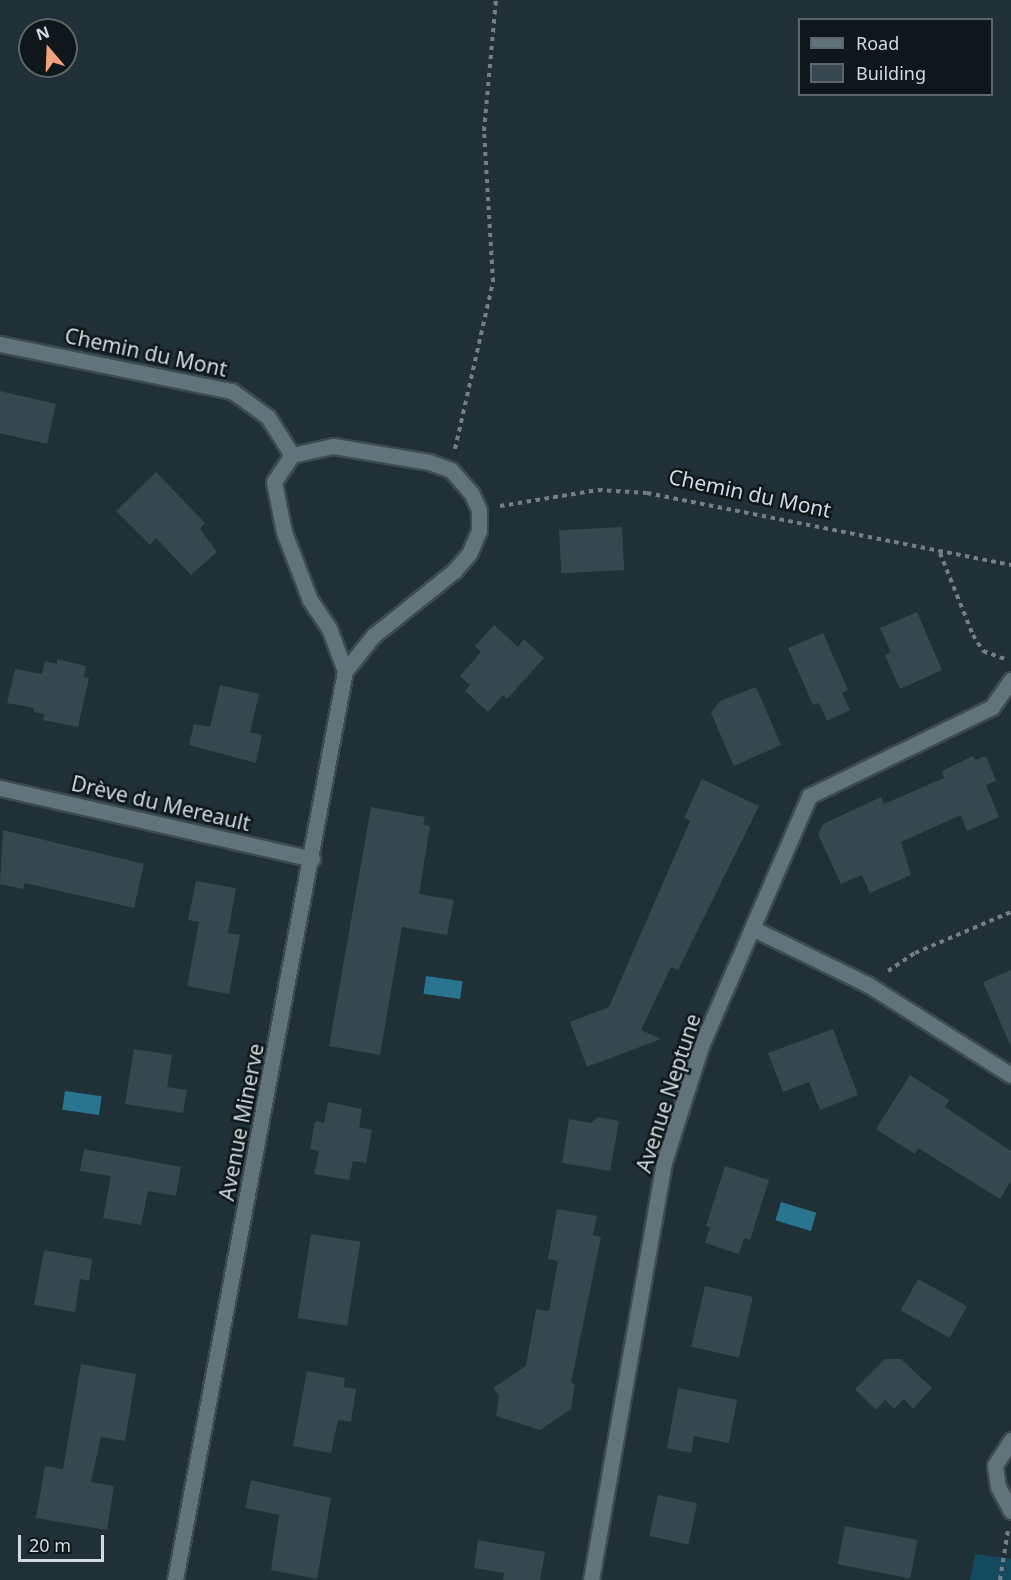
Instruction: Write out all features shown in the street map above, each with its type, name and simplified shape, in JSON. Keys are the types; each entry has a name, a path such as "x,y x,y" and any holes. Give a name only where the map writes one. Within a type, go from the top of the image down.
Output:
{"street":[{"name":"Chemin du Mont","path":"0,344 232,391 268,417 292,455"},
{"path":"345,671 329,628 310,600 275,501 274,482 292,455 333,446 429,462 451,470 472,494 478,510"},
{"name":"Avenue Minerve","path":"175,1580 312,859 345,671 373,636 454,571 469,554 479,531 478,510"},
{"name":"Avenue Neptune","path":"591,1580 664,1162 701,1046 754,929 809,796 992,707 1011,680"},
{"name":"Drève du Mereault","path":"0,788 312,859"},
{"path":"754,929 867,984 1011,1075"},
{"path":"1011,1440 995,1465 998,1487 1011,1511"}],"path":[{"path":"451,470 493,282 484,131 496,0"},
{"name":"Chemin du Mont","path":"478,510 586,492 647,493 939,553 1011,565"},
{"path":"939,553 983,651 1011,661"},
{"path":"867,984 915,953 1011,912"},
{"path":"1000,1580 1011,1511"}],"shaded area":[{"path":"426,976 463,981 460,999 423,994"},
{"path":"65,1091 102,1096 99,1115 62,1110"},
{"path":"781,1202 816,1213 811,1231 775,1220"},
{"path":"975,1554 1011,1559 1011,1580 970,1580"}],"building":[{"path":"0,391 56,404 47,444 0,433"},
{"path":"156,472 205,523 200,529 217,552 191,575 156,538 150,545 116,511"},
{"path":"622,527 624,570 561,573 559,530"},
{"path":"917,612 942,670 900,689 885,655 891,652 880,628"},
{"path":"494,625 518,647 524,639 544,658 507,699 503,695 488,712 465,691 470,685 460,676 481,652 475,646"},
{"path":"823,633 848,690 842,693 850,710 827,721 819,703 813,705 788,648"},
{"path":"57,659 86,666 84,677 89,678 78,727 43,720 44,714 34,712 34,708 7,703 15,669 42,674 45,661 57,664"},
{"path":"220,685 259,694 250,732 262,735 256,763 189,745 194,724 210,727"},
{"path":"756,687 781,745 734,766 711,713 720,701"},
{"path":"973,756 975,760 986,756 996,781 986,785 999,817 967,831 961,815 901,842 911,875 870,893 862,875 841,884 818,834 823,824 881,797 884,804 944,778 942,771"},
{"path":"702,779 759,806 678,970 671,967 641,1030 661,1039 587,1067 570,1022 609,1007 690,821 684,818"},
{"path":"371,807 425,817 423,825 430,826 419,894 454,900 447,935 402,927 380,1055 329,1046"},
{"path":"3,830 144,864 134,908 25,883 23,889 0,884"},
{"path":"196,881 236,888 228,933 240,935 229,994 187,986 199,922 188,920"},
{"path":"1011,970 1011,1047 983,982"},
{"path":"833,1029 858,1095 820,1110 809,1082 783,1092 768,1053"},
{"path":"134,1049 172,1055 167,1087 187,1090 183,1113 125,1104"},
{"path":"910,1075 949,1100 945,1107 1011,1151 1011,1181 1000,1199 918,1148 915,1154 876,1129"},
{"path":"328,1102 362,1109 359,1127 372,1130 366,1163 353,1161 349,1180 314,1174 319,1151 310,1149 315,1121 324,1123"},
{"path":"598,1117 619,1121 610,1171 562,1163 569,1119 591,1123"},
{"path":"84,1149 181,1167 176,1196 148,1191 141,1225 103,1218 111,1176 80,1171"},
{"path":"725,1166 769,1180 750,1240 744,1238 739,1254 705,1243 710,1227 706,1226"},
{"path":"557,1209 597,1216 593,1235 601,1237 571,1383 575,1384 571,1409 540,1430 496,1416 499,1396 493,1388 526,1366 536,1309 549,1311 558,1261 548,1259"},
{"path":"311,1234 360,1242 347,1326 298,1318"},
{"path":"44,1250 92,1259 89,1281 80,1279 75,1312 34,1305"},
{"path":"918,1279 967,1306 950,1338 901,1310"},
{"path":"705,1286 753,1297 739,1357 691,1346"},
{"path":"885,1359 901,1359 932,1388 913,1409 904,1399 894,1409 885,1400 876,1410 855,1389"},
{"path":"81,1364 136,1374 125,1441 101,1437 91,1482 114,1486 107,1530 36,1518 45,1466 63,1469"},
{"path":"307,1371 345,1378 344,1387 356,1389 351,1422 338,1420 331,1453 293,1446"},
{"path":"678,1388 737,1400 729,1443 694,1436 691,1453 667,1448"},
{"path":"251,1480 331,1498 317,1579 271,1570 279,1515 245,1508"},
{"path":"658,1495 697,1503 688,1544 649,1536"},
{"path":"845,1526 918,1540 910,1578 838,1564"},
{"path":"478,1540 545,1552 540,1580 503,1580 504,1573 474,1568"}]}
